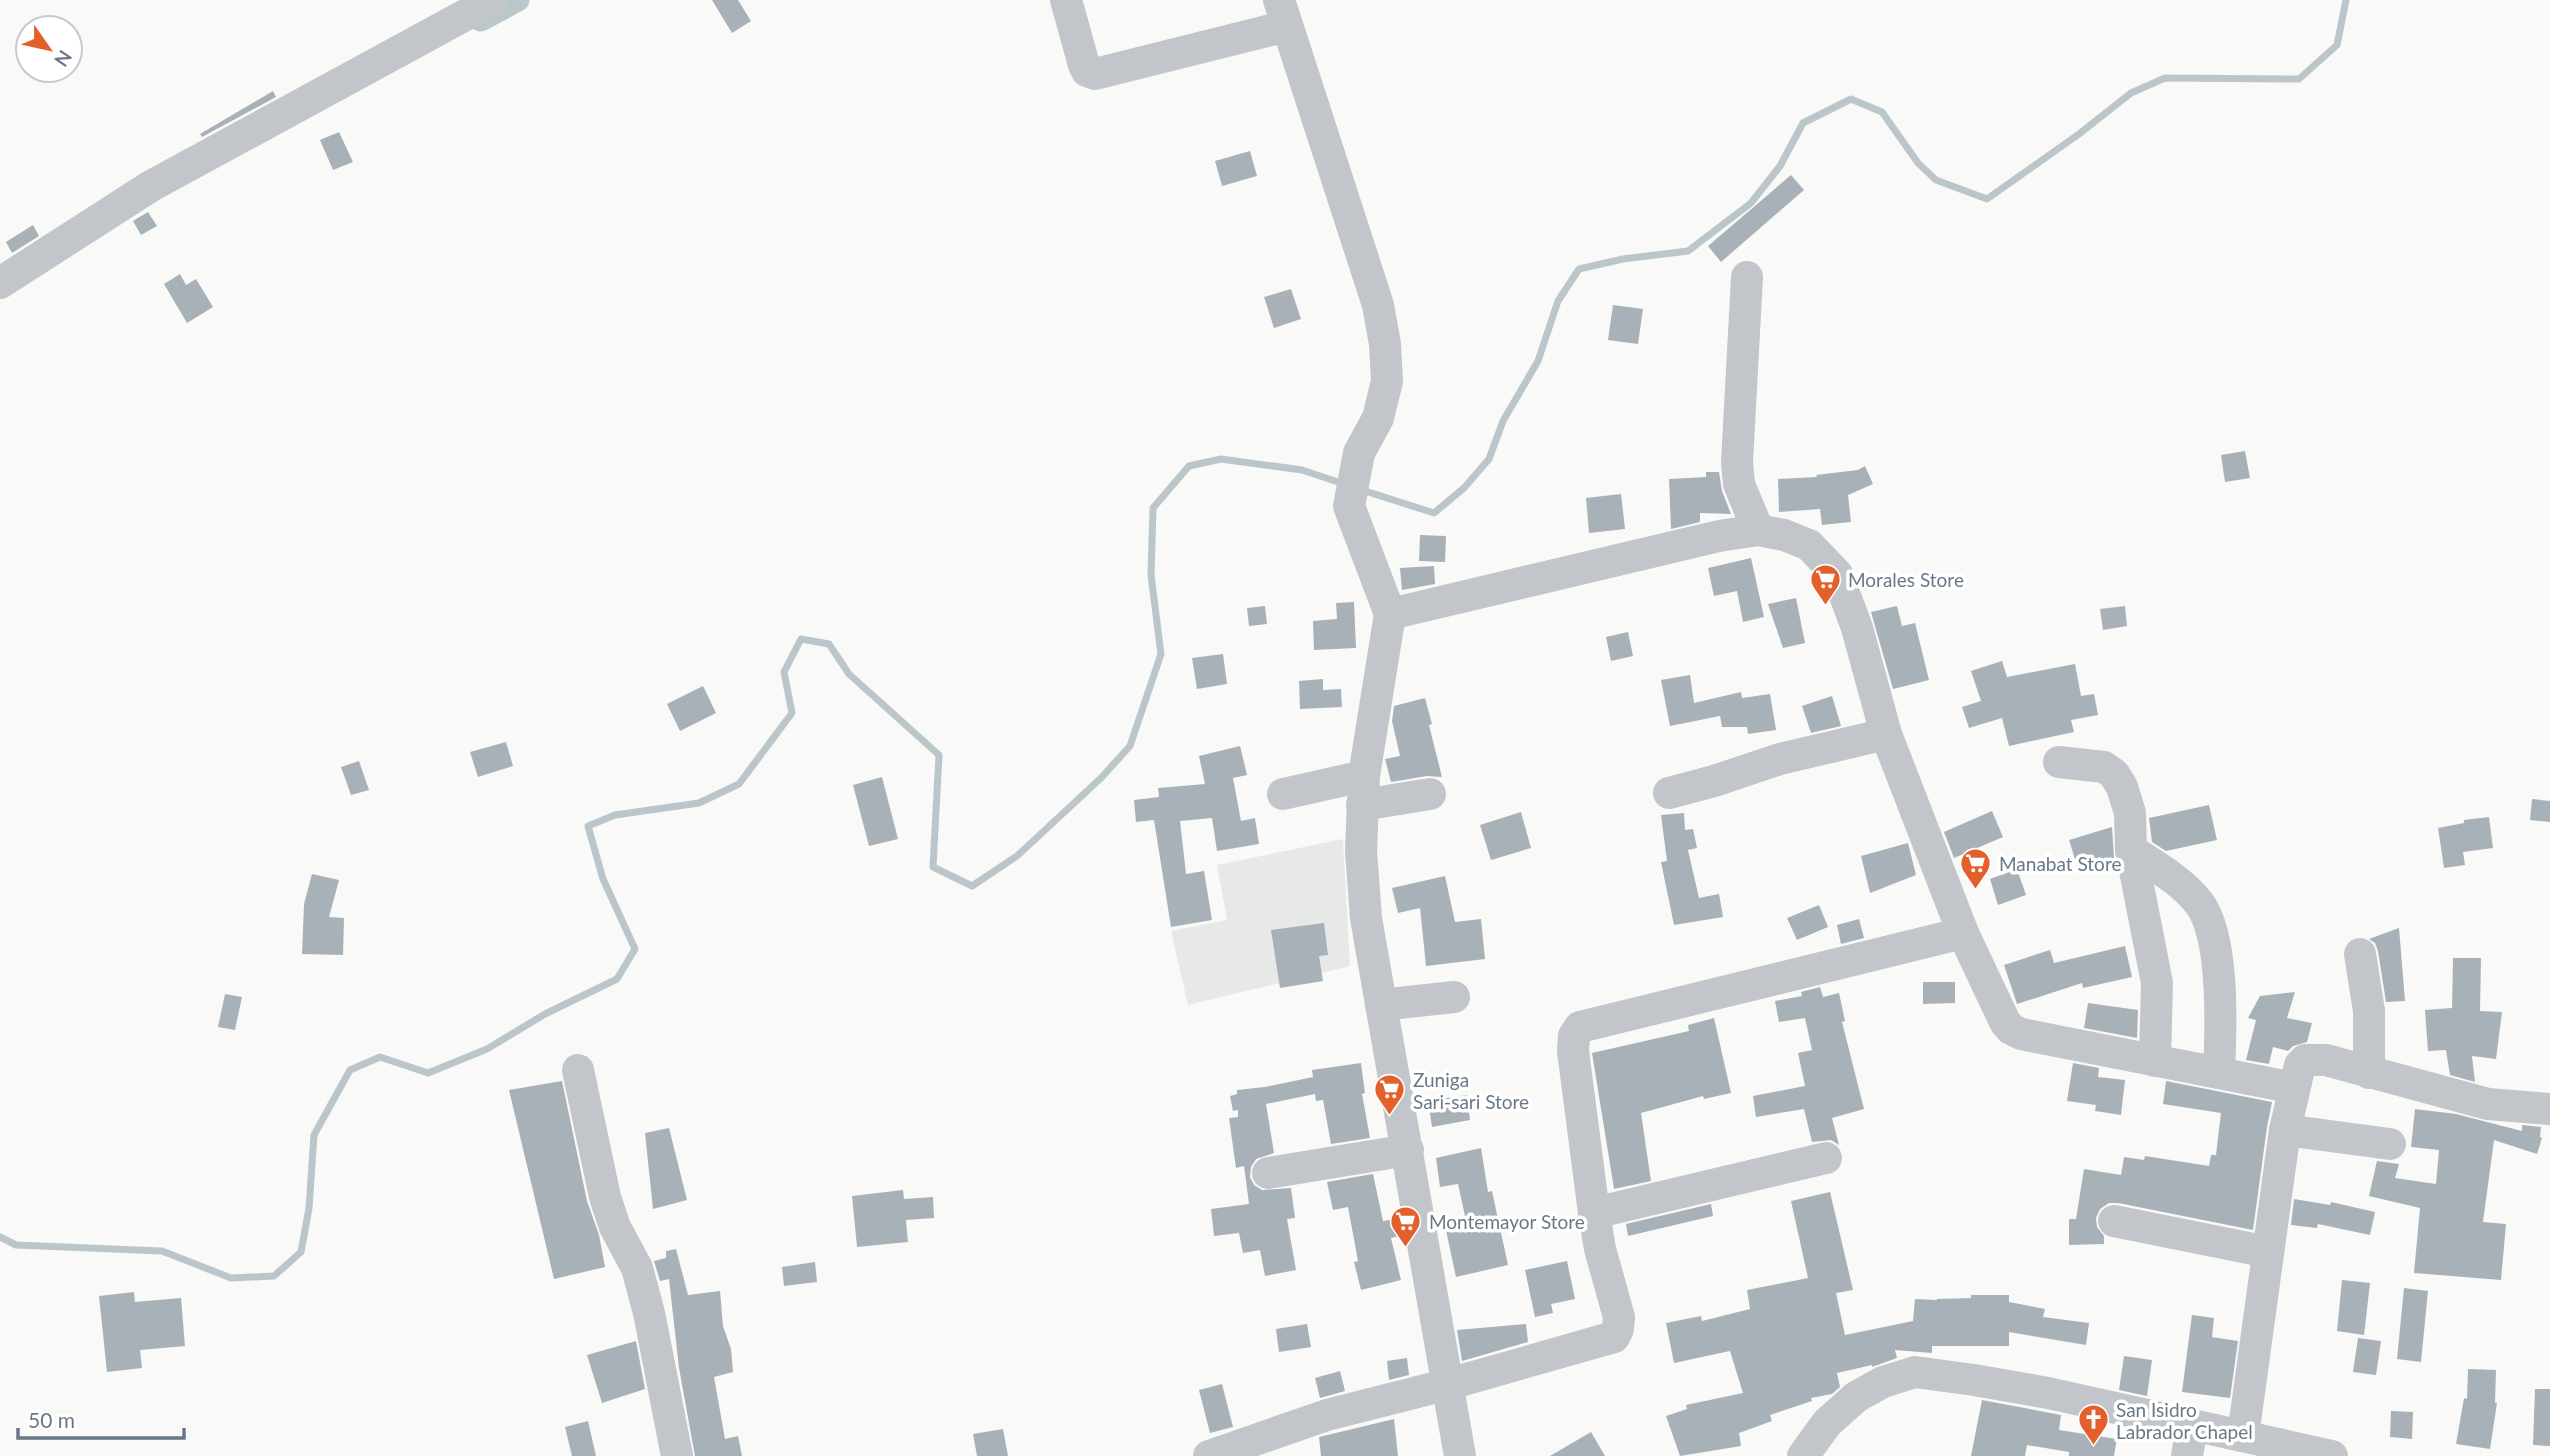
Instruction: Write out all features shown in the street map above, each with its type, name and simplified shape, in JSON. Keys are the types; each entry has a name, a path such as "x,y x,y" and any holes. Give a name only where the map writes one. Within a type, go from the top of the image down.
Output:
{"street":[{"path":"0,283 151,186 493,0"},
{"path":"1066,0 1083,65 1087,71 1095,74 1283,13 1378,305 1385,344 1387,381 1378,418 1359,453 1349,506 1390,614 1363,790 1361,851 1366,918 1460,1456"},
{"path":"1747,277 1737,462 1739,484 1758,530"},
{"path":"1390,614 1706,539 1758,530 1784,534 1810,545 1837,574 1857,628 1886,734 1963,933 2011,1029 2021,1034 2294,1088"},
{"path":"1669,793 1780,759 1886,734"},
{"path":"2059,762 2104,766 2114,774 2122,787 2130,813 2132,850 2157,983 2155,1061"},
{"path":"1283,794 1363,790 1430,794"},
{"path":"2132,850 2191,894 2208,919 2216,958 2221,1021 2219,1073"},
{"path":"1209,1456 1327,1415 1614,1337 1619,1317 1594,1213 1573,1051 1576,1030 1963,933"},
{"path":"2360,954 2369,1011 2369,1073"},
{"path":"1381,1005 1454,997"},
{"path":"2244,1436 2285,1130 2300,1065 2305,1060 2326,1060 2488,1104 2550,1109"},
{"path":"578,1070 606,1197 615,1227 637,1268 649,1313 677,1456"},
{"path":"2285,1130 2390,1144"},
{"path":"1268,1173 1408,1150"},
{"path":"1594,1213 1826,1158"},
{"path":"2114,1221 2162,1226 2268,1252"},
{"path":"1803,1456 1827,1423 1856,1397 1884,1382 1915,1372 2048,1393 2189,1441 2244,1436 2327,1455"}],"shaded area":[{"path":"1343,839 1350,966 1188,1005 1171,931 1227,920 1217,865"}],"building":[{"path":"712,0 738,0 751,21 732,33"},
{"path":"273,91 276,97 202,137 200,134"},
{"path":"339,132 353,162 333,170 320,140"},
{"path":"1250,151 1257,176 1222,186 1215,161"},
{"path":"1791,175 1804,190 1721,262 1708,246"},
{"path":"148,212 157,226 141,235 133,221"},
{"path":"33,225 39,236 12,253 6,242"},
{"path":"180,274 186,285 196,279 213,307 187,323 164,284"},
{"path":"1291,289 1301,319 1274,328 1264,297"},
{"path":"1613,305 1643,309 1638,344 1608,340"},
{"path":"2245,451 2250,478 2225,482 2221,455"},
{"path":"1865,466 1873,484 1848,495 1851,522 1822,525 1820,509 1779,512 1778,479 1817,477 1816,475 1858,470"},
{"path":"1706,472 1719,472 1722,491 1731,514 1700,513 1700,522 1671,529 1669,479 1706,477"},
{"path":"1621,494 1625,529 1589,533 1586,498"},
{"path":"1420,535 1446,536 1445,562 1419,561"},
{"path":"1751,558 1764,617 1743,622 1737,591 1714,596 1708,568"},
{"path":"1434,566 1435,584 1402,590 1400,568"},
{"path":"1796,598 1805,643 1783,648 1768,604"},
{"path":"1354,602 1356,648 1314,650 1313,621 1337,619 1336,603"},
{"path":"1265,606 1267,624 1249,626 1247,608"},
{"path":"1897,606 1902,626 1915,623 1929,680 1893,689 1871,612"},
{"path":"2125,606 2127,626 2103,630 2100,609"},
{"path":"1628,632 1633,656 1611,661 1606,637"},
{"path":"1223,654 1227,684 1197,689 1192,658"},
{"path":"2002,661 2007,677 2075,664 2081,696 2094,694 2098,715 2071,720 2074,732 2009,746 2002,718 1969,728 1962,707 1981,701 1971,671"},
{"path":"1690,675 1694,703 1741,692 1742,698 1770,694 1776,730 1748,734 1747,727 1722,727 1720,716 1670,726 1661,680"},
{"path":"1323,679 1323,690 1341,689 1342,707 1300,709 1299,681"},
{"path":"703,686 716,713 680,731 667,704"},
{"path":"1832,696 1841,726 1811,733 1802,706"},
{"path":"1425,698 1442,777 1427,776 1391,782 1385,759 1400,756 1392,721 1394,706"},
{"path":"506,742 513,766 478,777 470,752"},
{"path":"1240,746 1247,775 1233,778 1241,821 1255,818 1259,844 1217,851 1212,818 1180,821 1186,874 1204,871 1212,920 1171,927 1154,820 1136,822 1134,800 1159,797 1158,788 1205,784 1199,756"},
{"path":"359,761 369,790 351,795 341,767"},
{"path":"882,777 898,839 869,846 853,785"},
{"path":"2532,799 2550,801 2550,822 2530,820"},
{"path":"2209,805 2217,840 2166,851 2152,842 2149,818"},
{"path":"1992,811 2003,837 1954,858 1944,832"},
{"path":"1521,812 1531,848 1491,860 1480,825"},
{"path":"1684,813 1685,830 1693,829 1697,848 1688,850 1699,898 1719,894 1723,917 1674,925 1661,862 1667,861 1661,815"},
{"path":"2489,817 2493,848 2463,852 2465,865 2444,868 2438,828 2464,823 2464,820"},
{"path":"2112,827 2114,858 2078,869 2069,840"},
{"path":"1908,843 1916,875 1870,893 1861,856"},
{"path":"2017,869 2026,895 1998,905 1990,879"},
{"path":"312,874 339,880 329,917 344,918 343,955 302,954 304,904"},
{"path":"1445,876 1455,922 1481,919 1485,959 1426,966 1420,908 1398,913 1392,888"},
{"path":"1819,905 1828,927 1797,940 1787,918"},
{"path":"1859,919 1864,938 1841,944 1837,925"},
{"path":"1324,923 1328,955 1319,956 1323,981 1280,988 1271,930"},
{"path":"2399,928 2405,1001 2386,1002 2378,951 2375,943 2369,939"},
{"path":"2125,946 2132,977 2083,988 2082,983 2017,1004 2004,965 2050,950 2054,963"},
{"path":"2453,958 2481,958 2480,1011 2502,1012 2496,1059 2472,1056 2475,1082 2450,1075 2446,1050 2428,1051 2425,1010 2452,1008"},
{"path":"1923,982 1955,982 1955,1003 1923,1004"},
{"path":"1820,987 1823,997 1839,993 1845,1021 1842,1022 1864,1109 1832,1118 1839,1145 1831,1140 1812,1142 1804,1109 1756,1117 1753,1096 1805,1086 1798,1053 1812,1050 1805,1018 1779,1022 1775,1001 1802,996 1801,992"},
{"path":"2295,992 2287,1018 2312,1023 2307,1042 2293,1046 2288,1051 2273,1047 2269,1064 2246,1060 2256,1020 2248,1018 2260,996"},
{"path":"225,994 242,997 235,1030 218,1027"},
{"path":"2088,1003 2138,1010 2137,1038 2084,1028"},
{"path":"1714,1018 1731,1093 1704,1099 1703,1096 1641,1113 1651,1181 1614,1189 1592,1053 1689,1031 1688,1025"},
{"path":"1361,1063 1365,1093 1362,1094 1370,1138 1331,1144 1323,1100 1316,1101 1315,1094 1266,1104 1274,1153 1256,1159 1251,1167 1250,1177 1254,1185 1262,1190 1291,1188 1295,1218 1287,1219 1296,1270 1265,1276 1260,1250 1243,1253 1239,1233 1214,1236 1211,1209 1249,1204 1244,1166 1236,1168 1229,1118 1238,1117 1238,1110 1233,1111 1230,1096 1237,1094 1237,1090 1313,1077 1312,1070"},
{"path":"2073,1063 2099,1068 2098,1077 2125,1080 2121,1115 2095,1111 2096,1105 2067,1101"},
{"path":"562,1081 587,1201 599,1235 605,1267 554,1279 509,1090"},
{"path":"2166,1081 2272,1102 2253,1230 2109,1203 2100,1209 2096,1218 2097,1227 2104,1236 2104,1244 2069,1245 2069,1219 2076,1219 2084,1169 2121,1175 2124,1157 2144,1160 2145,1156 2209,1166 2211,1155 2216,1155 2221,1113 2163,1104"},
{"path":"1467,1095 1470,1120 1432,1127 1428,1101"},
{"path":"2415,1109 2456,1114 2522,1131 2522,1125 2541,1127 2542,1138 2537,1154 2494,1140 2483,1222 2506,1224 2501,1280 2414,1273 2420,1208 2369,1196 2377,1161 2399,1164 2395,1178 2436,1184 2439,1150 2411,1147"},
{"path":"669,1128 687,1200 653,1209 645,1133"},
{"path":"1481,1148 1488,1192 1492,1191 1508,1265 1456,1277 1444,1221 1465,1216 1458,1184 1440,1187 1436,1158"},
{"path":"1373,1174 1383,1221 1400,1218 1403,1235 1391,1238 1401,1280 1361,1290 1354,1262 1358,1261 1348,1207 1333,1210 1327,1182"},
{"path":"903,1190 904,1199 933,1197 934,1218 906,1220 908,1242 857,1247 852,1196"},
{"path":"1830,1192 1853,1290 1836,1293 1845,1335 1913,1321 1915,1299 2009,1295 2009,1302 2045,1309 2043,1317 2089,1323 2086,1345 2009,1332 2009,1346 1932,1346 1932,1353 1895,1350 1897,1358 1872,1367 1837,1373 1840,1387 1832,1394 1811,1398 1812,1401 1770,1415 1772,1421 1739,1433 1741,1446 1680,1456 1666,1416 1687,1409 1686,1405 1743,1393 1730,1351 1674,1363 1666,1323 1701,1316 1702,1321 1750,1309 1747,1290 1808,1278 1791,1201"},
{"path":"2294,1199 2330,1205 2331,1202 2375,1212 2370,1235 2318,1224 2317,1228 2291,1225"},
{"path":"1711,1204 1713,1216 1628,1236 1626,1224"},
{"path":"676,1249 688,1295 720,1291 723,1326 731,1349 733,1372 714,1377 725,1439 738,1436 742,1456 695,1456 679,1368 669,1279 660,1281 654,1261 666,1258 666,1251"},
{"path":"1567,1261 1575,1299 1551,1304 1553,1313 1535,1317 1525,1270"},
{"path":"815,1262 817,1282 784,1286 782,1267"},
{"path":"2342,1280 2370,1283 2364,1335 2337,1331"},
{"path":"2404,1288 2428,1291 2421,1362 2397,1359"},
{"path":"134,1292 135,1302 181,1298 185,1346 140,1350 142,1368 107,1372 99,1296"},
{"path":"2192,1315 2214,1318 2212,1337 2238,1341 2230,1398 2182,1392"},
{"path":"1307,1324 1311,1347 1279,1352 1276,1329"},
{"path":"1526,1324 1528,1342 1462,1361 1457,1330"},
{"path":"2358,1338 2381,1341 2376,1375 2353,1372"},
{"path":"636,1341 645,1389 602,1403 587,1355"},
{"path":"2124,1356 2152,1360 2147,1396 2119,1390"},
{"path":"1407,1358 1409,1375 1389,1380 1387,1361"},
{"path":"2468,1369 2496,1370 2497,1403 2490,1449 2456,1444 2464,1398 2467,1399"},
{"path":"1340,1371 1345,1391 1320,1398 1315,1378"},
{"path":"1222,1384 1233,1427 1210,1433 1199,1390"},
{"path":"2535,1389 2550,1389 2550,1446 2533,1445"},
{"path":"1982,1400 2061,1415 2059,1430 2117,1439 2114,1456 2069,1456 2069,1452 2027,1445 2025,1456 1971,1456"},
{"path":"2391,1411 2413,1412 2412,1439 2390,1437"},
{"path":"1394,1419 1398,1456 1321,1456 1319,1437"},
{"path":"588,1421 596,1456 572,1456 565,1427"},
{"path":"1003,1429 1008,1456 977,1456 973,1434"},
{"path":"1591,1432 1605,1456 1550,1456"}],"waterway":[{"path":"481,20 518,0"},
{"path":"1359,489 1434,513 1464,488 1489,459 1503,421 1538,361 1558,301 1579,269 1623,259 1688,251 1751,203 1780,166 1803,123 1851,99 1882,112 1918,163 1936,180 1987,199 2079,134 2131,93 2165,78 2299,79 2337,45 2346,0"},
{"path":"0,1237 16,1245 162,1251 231,1278 274,1276 301,1252 309,1208 314,1135 350,1070 380,1057 428,1073 487,1049 545,1014 617,979 635,949 603,879 588,826 615,815 699,803 739,784 792,713 784,672 801,639 829,644 849,674 939,755 933,867 972,886 1017,856 1101,778 1130,746 1161,654 1151,575 1153,508 1189,466 1221,459 1302,470 1344,484"}],"place":[{"name":"Morales Store","path":"1825,606"},
{"name":"Manabat Store","path":"1976,890"},
{"name":"Zuniga Sari-sari Store","path":"1390,1117"},
{"name":"Montemayor Store","path":"1406,1248"},
{"name":"San Isidro Labrador Chapel","path":"2093,1447"}]}
